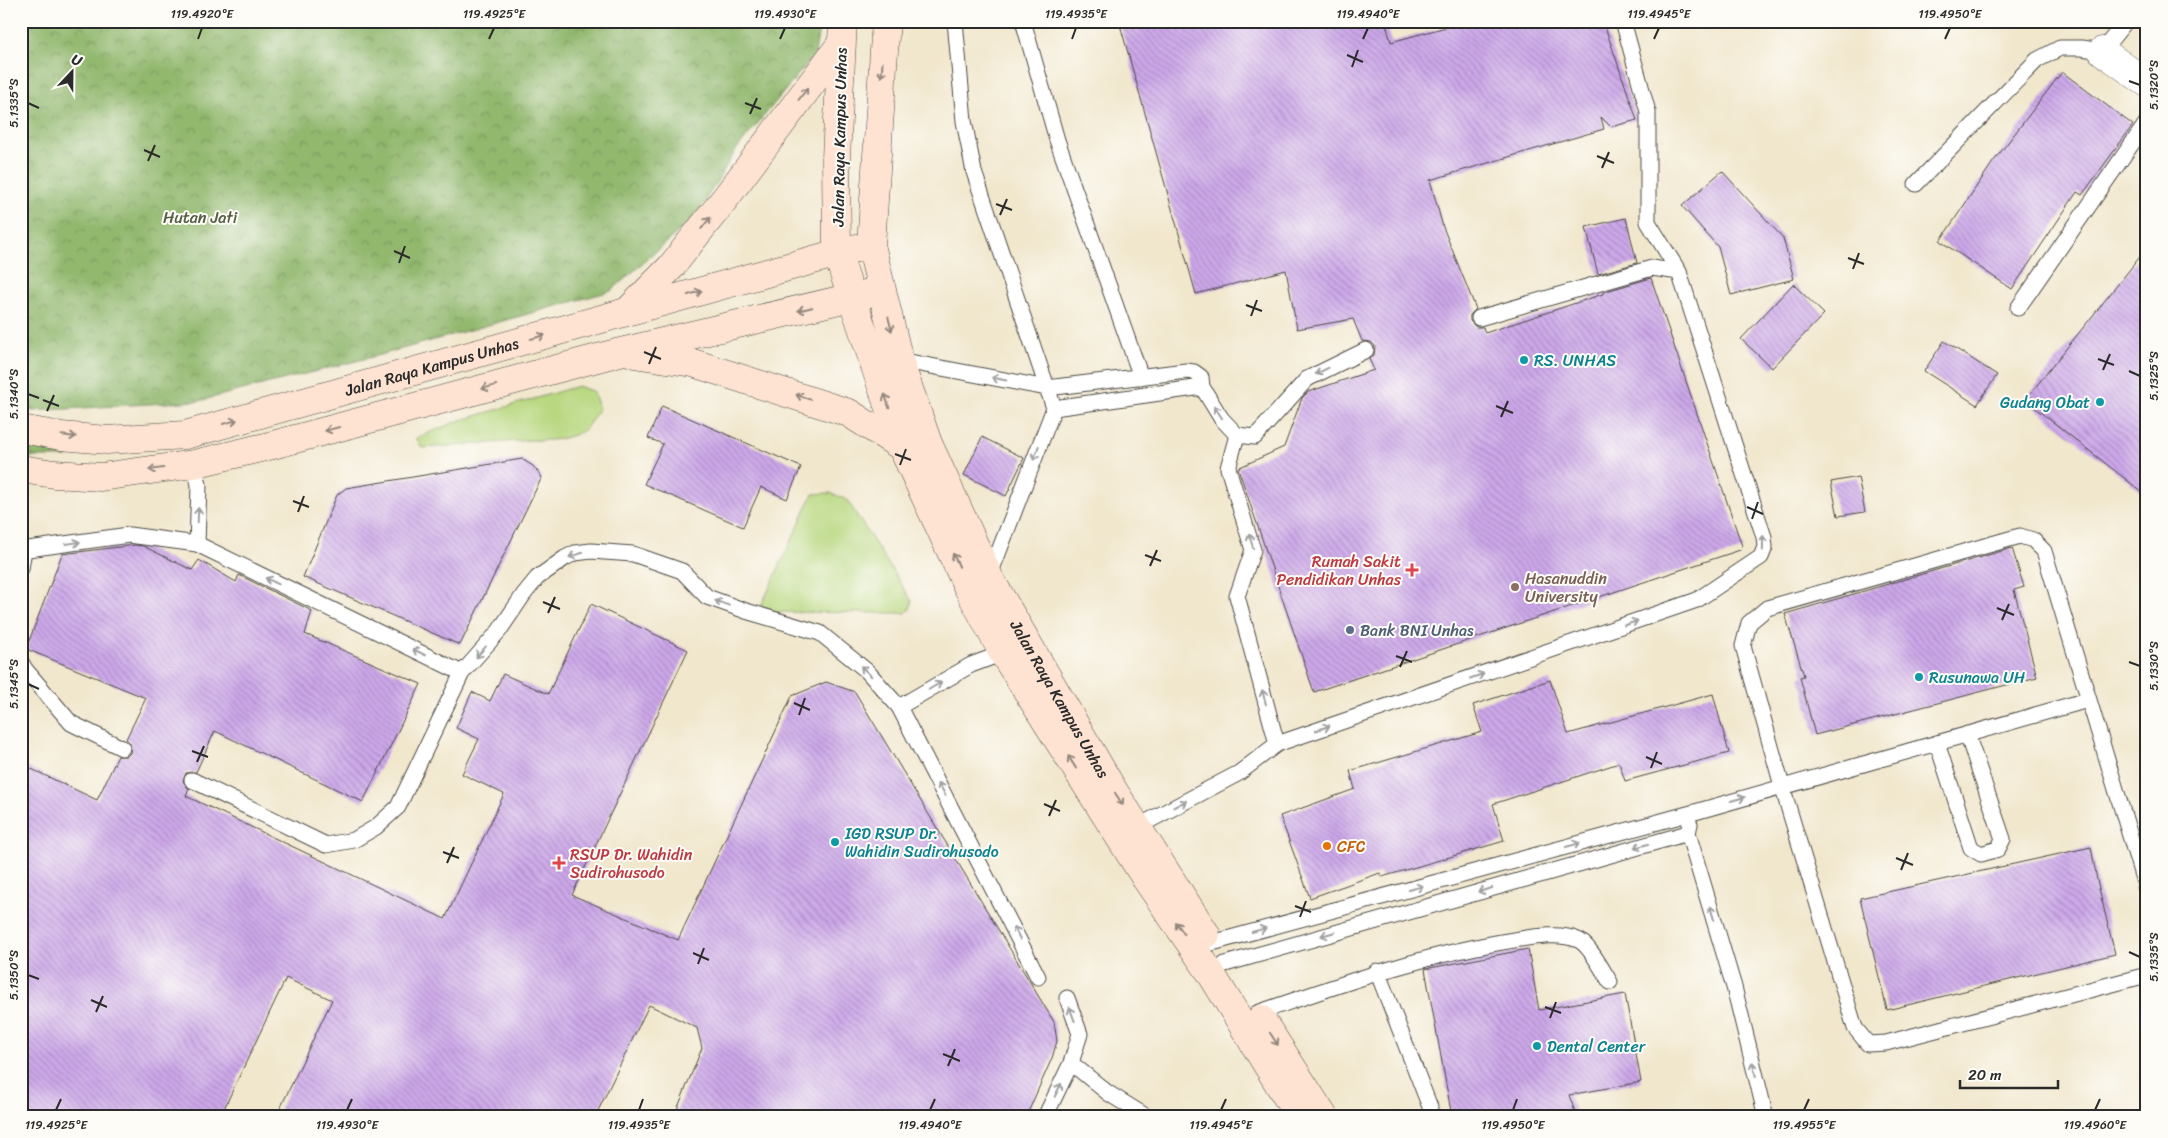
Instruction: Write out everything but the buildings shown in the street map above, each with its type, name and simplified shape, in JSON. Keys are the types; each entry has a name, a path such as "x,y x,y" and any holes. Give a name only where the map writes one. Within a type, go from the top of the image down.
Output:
{"street":[{"name":"Jalan Raya Kampus Unhas","path":"886,21 871,245 899,360 928,443 989,578 1003,636 1137,827 1211,958 1249,1017 1324,1117"},
{"name":"Jalan Raya Kampus Unhas","path":"842,33 836,158 837,252 902,447 1003,636 1146,879 1211,958"},
{"path":"627,312 671,267 716,210 842,33"},
{"path":"2102,51 2147,83"},
{"name":"Jalan Raya Kampus Unhas","path":"21,428 61,436 107,440 185,434 837,252 871,245"},
{"path":"21,469 54,474 101,477 194,464 288,441 620,352 852,298 882,289"},
{"path":"620,352 693,363 794,394 849,413 902,447"},
{"name":"Jalan Raya Kampus Unhas","path":"1249,1017 1299,1117"}],"lane":[{"path":"955,21 964,121 974,172 1054,408 989,578"},
{"path":"1023,21 1057,140 1141,377"},
{"path":"1137,827 1239,773 1277,744 1697,600 1761,557 1765,547 1764,537 1679,272 1648,222 1648,112 1623,21"},
{"path":"1916,184 2037,60 2060,48 2102,51 2126,21"},
{"path":"2018,308 2147,122"},
{"path":"1479,318 1652,268 1679,272"},
{"path":"899,360 1047,388 1186,371 1194,372 1201,377 1202,387 1221,418 1237,435 1255,437 1307,379 1366,350"},
{"path":"1054,408 1202,387"},
{"path":"1237,435 1228,468 1253,550 1237,596 1277,744"},
{"path":"194,464 199,485 197,544"},
{"path":"21,569 23,550 129,535 197,544 462,673"},
{"path":"2147,892 2044,551 2033,540 2020,536 1767,608 1749,623 1743,646 1782,786 1856,1028 1868,1044 1886,1043 2147,974"},
{"path":"192,780 326,845 354,840 376,827 398,807 462,673 499,631 524,594 538,578 575,553 607,551 633,554 682,571 707,597 746,611 820,632 867,671 899,707 1038,977"},
{"path":"899,707 971,665 1003,636"},
{"path":"21,662 71,722 122,748"},
{"path":"1211,958 1782,786 2088,700"},
{"path":"1937,743 1971,848 1981,854 1998,849 2002,840 1967,734"},
{"path":"1695,812 1688,833 1734,987 1766,1117"},
{"path":"1211,958 1688,833"},
{"path":"1249,1017 1377,972 1481,945 1538,937 1569,937 1582,942 1610,982"},
{"path":"1377,972 1430,1107"},
{"path":"1046,1117 1071,1064 1080,1034 1066,998"},
{"path":"1071,1064 1108,1094 1147,1117"}],"green space":[{"name":"Hutan Jati","path":"21,21 820,21 815,54 736,150 696,216 611,291 380,355 199,401 32,411 21,406"},
{"path":"578,386 594,392 599,409 585,429 564,438 422,448 416,438 458,421"},
{"path":"21,439 68,444 68,457 21,457"},
{"path":"831,493 847,500 912,601 910,609 906,613 764,612 761,606 813,494"}],"place":[{"name":"RS. UNHAS","path":"1524,360"},
{"name":"Gudang Obat","path":"2100,402"},
{"name":"Rumah Sakit Pendidikan Unhas","path":"1412,570"},
{"name":"Hasanuddin University","path":"1515,587"},
{"name":"Bank BNI Unhas","path":"1350,630"},
{"name":"Rusunawa UH","path":"1919,677"},
{"name":"IGD RSUP Dr. Wahidin Sudirohusodo","path":"835,842"},
{"name":"CFC","path":"1327,846"},
{"name":"RSUP Dr. Wahidin Sudirohusodo","path":"559,863"},
{"name":"Dental Center","path":"1537,1046"}]}
